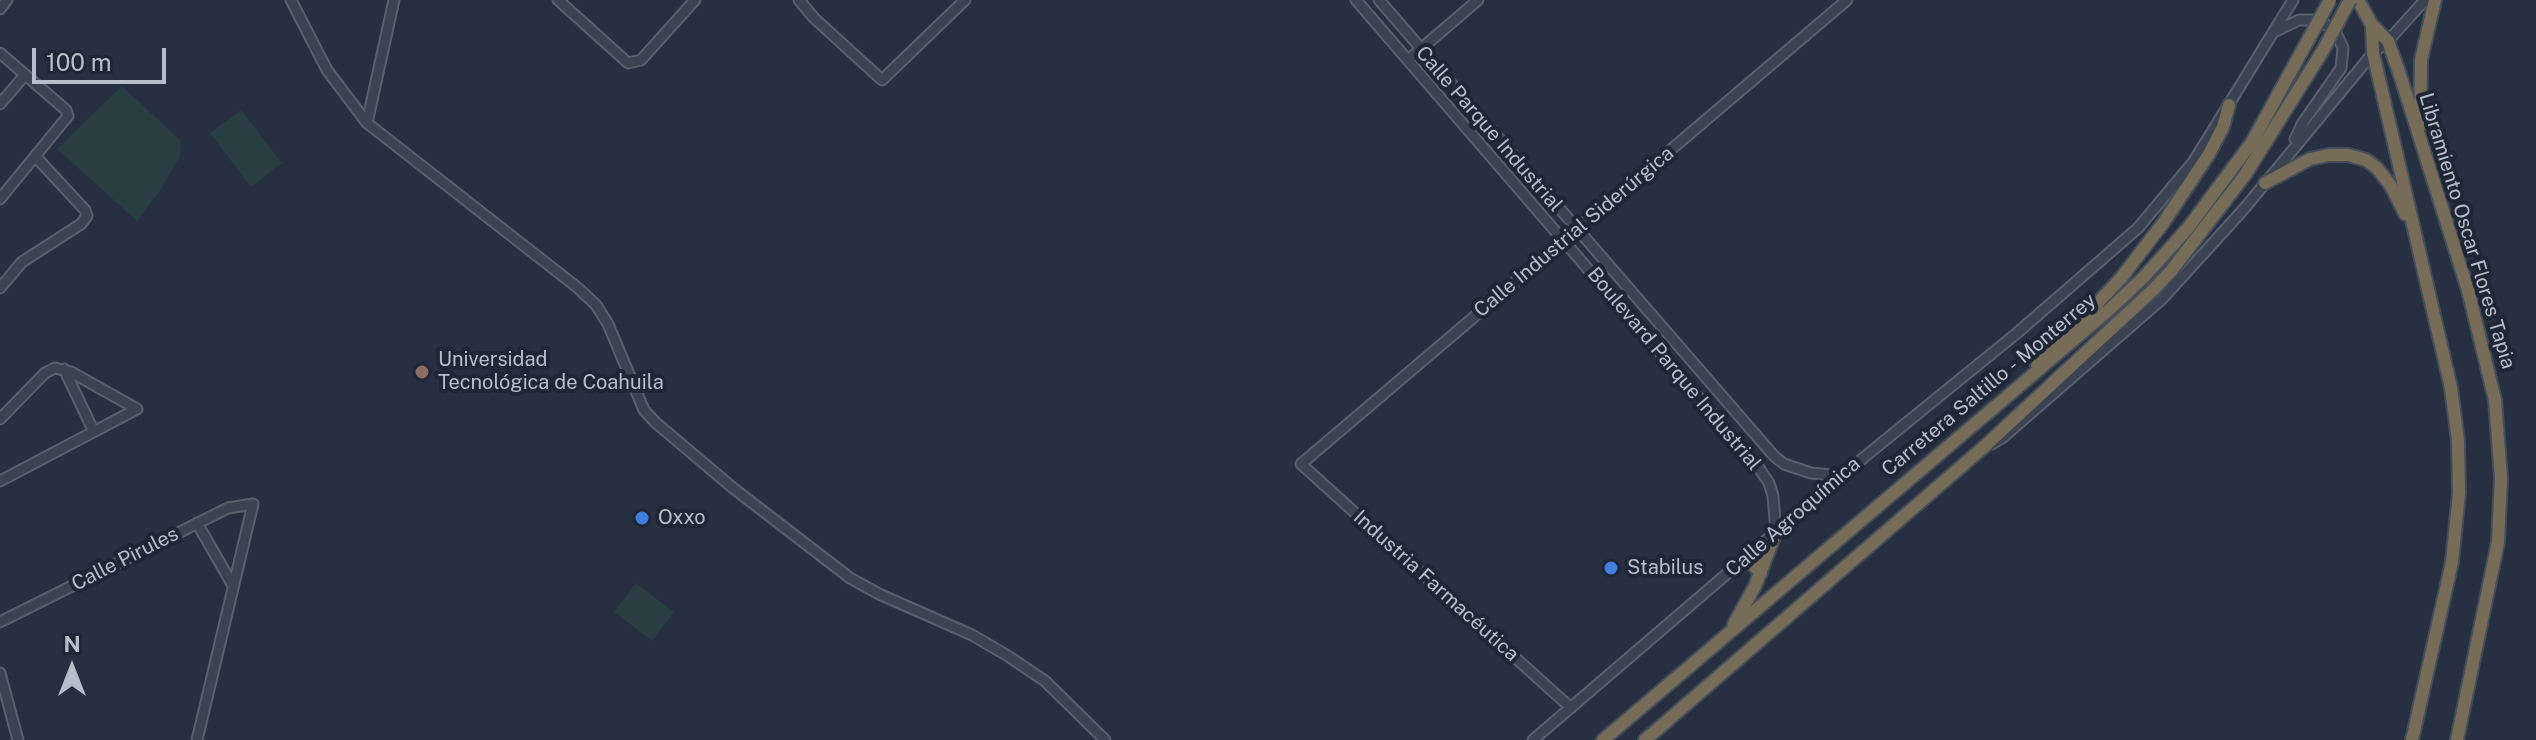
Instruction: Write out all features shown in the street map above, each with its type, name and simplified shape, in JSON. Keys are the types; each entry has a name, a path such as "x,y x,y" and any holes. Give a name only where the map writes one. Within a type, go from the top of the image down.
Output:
{"highway":[{"name":"Carretera Saltillo - Monterrey","path":"1603,740 2143,278 2188,228 2252,142 2330,0"},
{"name":"Carretera Saltillo - Monterrey","path":"1645,740 1985,446 2171,271 2245,175 2322,52 2350,0"},
{"name":"Libramiento Oscar Flores Tapia","path":"2358,0 2372,25 2388,41 2485,353 2495,400 2500,444 2501,510 2497,553 2457,740"},
{"path":"2421,141 2421,60 2435,0"},
{"name":"Libramiento Oscar Flores Tapia","path":"2372,25 2373,53 2456,415 2459,493 2452,562 2412,740"},
{"path":"2034,372 2047,350 2121,278 2164,222 2209,154 2223,127 2229,105"},
{"path":"2265,183 2319,156 2357,156 2385,177 2415,232"},
{"path":"1730,630 1761,573 1776,532"},
{"path":"1746,558 1761,573"}],"street":[{"path":"0,9 7,0"},
{"path":"291,0 327,70 367,123 589,297 608,324 644,410 691,453 850,578 972,635 1045,681 1105,740"},
{"path":"367,123 394,0"},
{"path":"558,0 628,63 641,60 695,0"},
{"path":"799,0 814,18 882,80 965,0"},
{"name":"Boulevard Parque Industrial","path":"1356,0 1747,453 1769,483 1776,511 1776,532"},
{"name":"Calle Parque Industrial","path":"1379,0 1761,442 1784,464 1811,473 1841,476"},
{"path":"1408,60 1478,0"},
{"name":"Calle Industrial Siderúrgica","path":"1301,464 1847,0"},
{"name":"Calle Agroquímica","path":"1533,740 1841,476 2017,333 2138,228 2194,161 2293,0"},
{"path":"1985,446 2002,438 2148,314 2265,183 2373,53 2425,0"},
{"path":"2274,33 2299,20 2315,20 2336,33 2343,48 2341,68 2302,124 2291,150"},
{"path":"0,53 66,110 67,119 0,199"},
{"path":"0,104 25,75"},
{"path":"0,288 22,262 81,224 87,216 85,210 35,156"},
{"path":"1664,354 1677,343"},
{"path":"0,419 50,369 64,369 137,409 0,481"},
{"path":"64,369 94,432"},
{"path":"1705,404 1719,393"},
{"path":"1747,453 1761,442"},
{"name":"Industria Farmacéutica","path":"1301,464 1571,708"},
{"name":"Calle Pirules","path":"0,622 233,506 253,504 232,584"},
{"path":"197,523 232,584 197,740"},
{"path":"0,673 18,740"}],"green space":[{"path":"122,86 181,141 180,156 137,221 57,149"},
{"path":"241,110 282,163 251,187 210,133"},
{"path":"636,583 674,612 652,641 614,612"}],"place":[{"name":"Universidad Tecnológica de Coahuila","path":"422,372"},
{"name":"Oxxo","path":"642,518"},
{"name":"Stabilus","path":"1611,568"}]}
